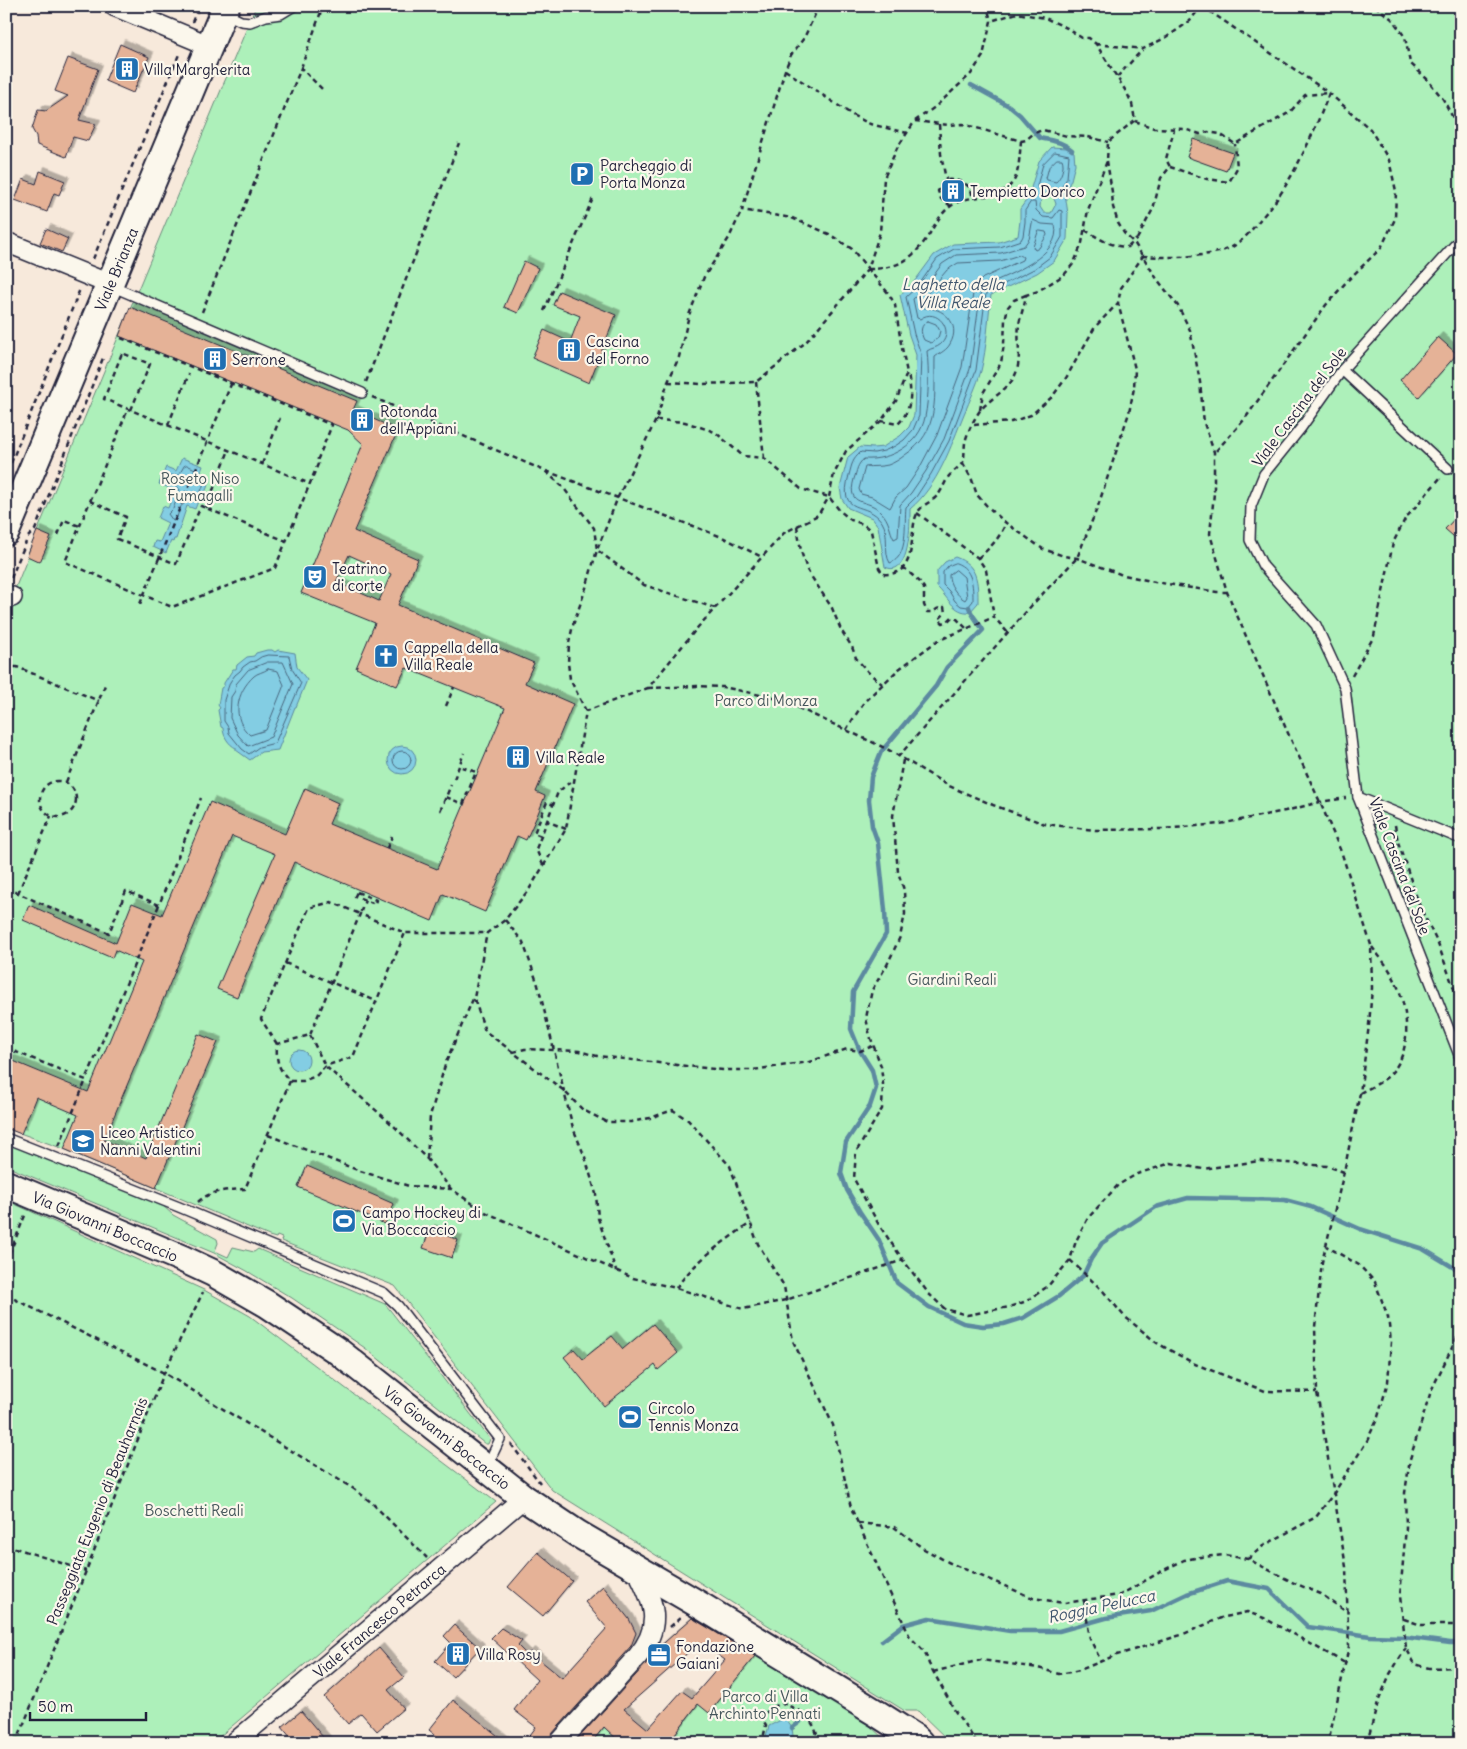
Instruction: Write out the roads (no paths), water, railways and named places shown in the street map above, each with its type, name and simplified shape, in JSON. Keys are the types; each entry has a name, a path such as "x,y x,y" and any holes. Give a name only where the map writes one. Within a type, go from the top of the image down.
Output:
{"main road":[{"name":"Viale Brianza","path":"18,533 97,280 210,46 216,8"},
{"name":"Via Giovanni Boccaccio","path":"6,1184 183,1259 213,1273 267,1304 339,1352 486,1468 532,1490 578,1534 698,1604 878,1714 920,1743"},
{"name":"Via Giovanni Boccaccio","path":"878,1714 898,1743"}],"street":[{"path":"114,6 210,46"},
{"path":"6,242 97,280"},
{"name":"Viale Francesco Petrarca","path":"234,1743 532,1490"},
{"path":"559,1743 637,1657 652,1635 653,1608 647,1590 636,1568"}],"lane":[{"path":"216,8 241,21 250,22 266,16 281,14 294,6"},
{"name":"Viale Cascina del Sole","path":"1461,238 1342,370 1302,428 1264,474 1251,506 1250,540 1263,566 1316,625 1345,688 1358,797 1461,1060"},
{"path":"97,280 362,393"},
{"path":"1342,370 1448,469"},
{"path":"1358,797 1461,839"},
{"path":"6,1138 192,1212 384,1293 392,1299 500,1439 486,1468"}],"water":[{"name":"Laghetto della Villa Reale","path":"1052,147 1067,148 1074,152 1075,164 1065,193 1068,214 1067,239 1054,261 1037,273 991,295 985,353 975,387 943,465 920,500 910,509 909,536 900,565 894,568 885,567 878,526 872,518 848,508 842,499 840,488 848,457 860,447 883,447 900,436 909,427 914,415 916,355 909,335 900,295 914,282 934,255 953,244 999,242 1018,236 1020,209 1028,198 1039,161","holes":["1047,192 1052,193 1056,204 1051,213 1044,213 1040,207 1041,196"]},
{"path":"182,458 203,466 200,474 211,478 202,500 199,499 195,509 187,506 176,539 173,542 171,541 166,553 153,547 155,541 160,542 168,523 158,518 163,506 168,508 175,490 159,484 166,467 176,471"},
{"path":"955,557 963,560 968,565 977,581 978,603 970,612 964,612 951,604 937,587 937,571 945,562"},
{"path":"267,650 295,653 297,667 307,680 278,750 261,752 250,760 236,750 227,740 221,727 218,710 220,708 218,705 221,688 233,669 236,669 237,665 247,657"},
{"path":"402,746 412,750 416,760 412,770 402,774 392,770 388,760 392,750"},
{"path":"299,1050 306,1053 309,1060 306,1067 299,1070 292,1067 289,1060 292,1053"},
{"path":"785,1718 792,1728 794,1743 764,1743 769,1726"}],"waterway":[{"path":"971,85 1009,106 1020,115 1040,138 1060,143 1072,150"},
{"path":"969,607 983,630 947,667 936,686 881,752 871,777 869,800 872,826 878,843 886,934 853,992 851,1029 860,1051 872,1070 876,1088 870,1106 846,1142 841,1173 847,1190 879,1240 897,1283 929,1307 963,1323 983,1326 1004,1324 1023,1318 1059,1296 1083,1276 1091,1259 1102,1243 1156,1207 1188,1198 1285,1200 1311,1207 1360,1229 1423,1249 1461,1272"},
{"name":"Roggia Pelucca","path":"882,1641 903,1625 929,1618 1010,1631 1059,1631 1106,1618 1151,1611 1187,1594 1227,1581 1269,1589 1308,1627 1370,1636 1404,1637 1461,1643"},
{"name":"Roggia Pelucca","path":"792,1728 800,1722"}],"place":[{"name":"Villa Margherita","path":"127,69"},
{"name":"Parcheggio di Porta Monza","path":"582,174"},
{"name":"Tempietto Dorico","path":"953,191"},
{"name":"Cascina del Forno","path":"569,350"},
{"name":"Serrone","path":"215,359"},
{"name":"Rotonda dell'Appiani","path":"362,420"},
{"name":"Teatrino di corte","path":"315,577"},
{"name":"Cappella della Villa Reale","path":"386,656"},
{"name":"Villa Reale","path":"518,757"},
{"name":"Liceo Artistico Nanni Valentini","path":"83,1141"},
{"name":"Campo Hockey di Via Boccaccio","path":"344,1221"},
{"name":"Circolo Tennis Monza","path":"630,1417"},
{"name":"Villa Rosy","path":"458,1654"},
{"name":"Fondazione Gaiani","path":"659,1655"}],"park label":[{"name":"Roseto Niso Fumagalli","path":"200,486"},
{"name":"Parco di Monza","path":"766,700"},
{"name":"Giardini Reali","path":"952,979"},
{"name":"Boschetti Reali","path":"194,1510"},
{"name":"Parco di Villa Archinto Pennati","path":"765,1704"}]}
